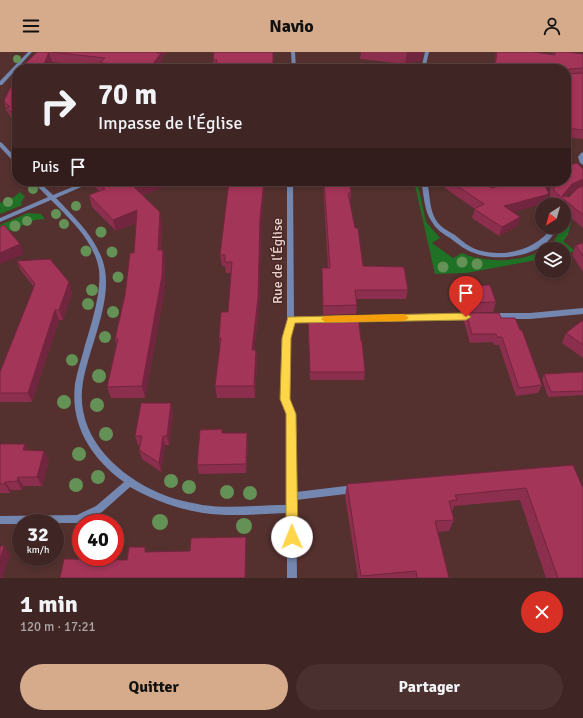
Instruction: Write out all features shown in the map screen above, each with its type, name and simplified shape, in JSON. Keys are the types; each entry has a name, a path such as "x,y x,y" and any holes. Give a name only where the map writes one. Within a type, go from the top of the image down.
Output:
{"street":[{"path":"19,64 30,52"},
{"path":"293,52 294,64"},
{"path":"424,64 427,52"},
{"path":"0,84 12,71"},
{"path":"0,144 12,157"},
{"path":"583,154 581,157 583,163"},
{"path":"40,186 92,242 101,264 103,278 102,294 79,383 79,414 86,434 106,464 130,482 157,497 203,509 291,509"},
{"path":"0,220 80,186"},
{"name":"Rue de l'Église","path":"290,186 291,320 286,338 285,399 291,414 292,578"},
{"path":"425,186 433,220 442,230 464,245 478,252 500,254 526,250 546,240 550,234"},
{"path":"339,319 530,316 583,311"},
{"path":"291,320 323,319"},
{"path":"0,520 77,519 99,509 130,482"},
{"path":"291,497 360,488"}],"green space":[{"path":"415,186 418,186 426,222 440,238 432,243 453,258 462,253 481,259 503,260 524,257 535,254 535,260 466,273 435,274"},
{"path":"20,192 25,197 21,202 22,205 0,214 0,203 14,197"},
{"path":"28,213 41,214 45,219 35,220 0,235 0,225"},
{"path":"558,234 568,234 563,241 564,242 553,242"}],"building":[{"path":"37,52 49,52 44,64 25,64"},
{"path":"51,52 161,53 153,64 100,63 105,58"},
{"path":"214,52 273,52 273,64 217,64 217,60 213,60"},
{"path":"497,52 533,52 555,55 555,52 568,52 583,54 583,68 571,69 571,64 495,64"},
{"path":"583,73 583,130 571,129 571,74"},
{"path":"12,84 12,113 7,108 10,107 4,101"},
{"path":"577,163 583,169 583,179 571,185 571,165"},
{"path":"102,186 136,186 134,187 160,212 158,250 163,250 162,276 142,386 107,387 118,339 115,339 125,295 130,253 134,253 137,210 113,220 89,195 105,189"},
{"path":"228,186 263,186 260,218 258,298 252,350 256,350 254,386 215,386 221,338 219,338 221,312 228,312 232,262 225,262 225,255 220,255"},
{"path":"324,186 350,186 351,193 348,193 355,228 358,228 363,266 404,267 408,290 355,290 357,305 323,306 322,268 330,268"},
{"path":"457,186 489,186 492,188 499,186 545,186 549,194 504,206 520,217 502,227 474,209 484,204"},
{"path":"554,186 570,186 562,196 569,197 578,188 583,186 583,215 571,205 571,198 562,198 554,191"},
{"path":"4,225 20,244 0,253 0,227"},
{"path":"583,243 583,256 576,245"},
{"path":"50,259 69,282 59,310 55,310 28,393 0,393 0,372 35,284 17,261"},
{"path":"490,285 496,302 464,303 458,286"},
{"path":"466,313 499,313 501,318 515,318 520,330 522,330 542,385 519,388 502,337 497,337 496,334 472,334"},
{"path":"358,315 365,372 310,372 308,317"},
{"path":"583,320 583,345 566,333"},
{"path":"583,372 583,391 551,392 544,374"},
{"path":"141,403 171,403 167,436 163,436 159,463 139,450 142,436 135,436"},
{"path":"222,429 222,433 247,433 246,464 197,465 200,430"},
{"path":"0,444 25,444 23,450 44,451 37,477 18,477 17,481 0,484"},
{"path":"573,465 583,488 583,578 558,578 526,488 455,495 457,500 449,501 454,520 435,521 449,578 417,578 416,571 361,576 347,484"},
{"path":"246,537 245,578 60,578 63,566 64,566 64,559 72,559 72,566 124,566 124,560 127,560 129,547 145,547 145,552 190,551 191,538"},
{"path":"0,546 4,546 0,560"}],"slow traffic":[{"path":"325,319 404,318"}],"route":[{"path":"292,537 291,412 285,399 286,335 291,320 466,317"}]}
